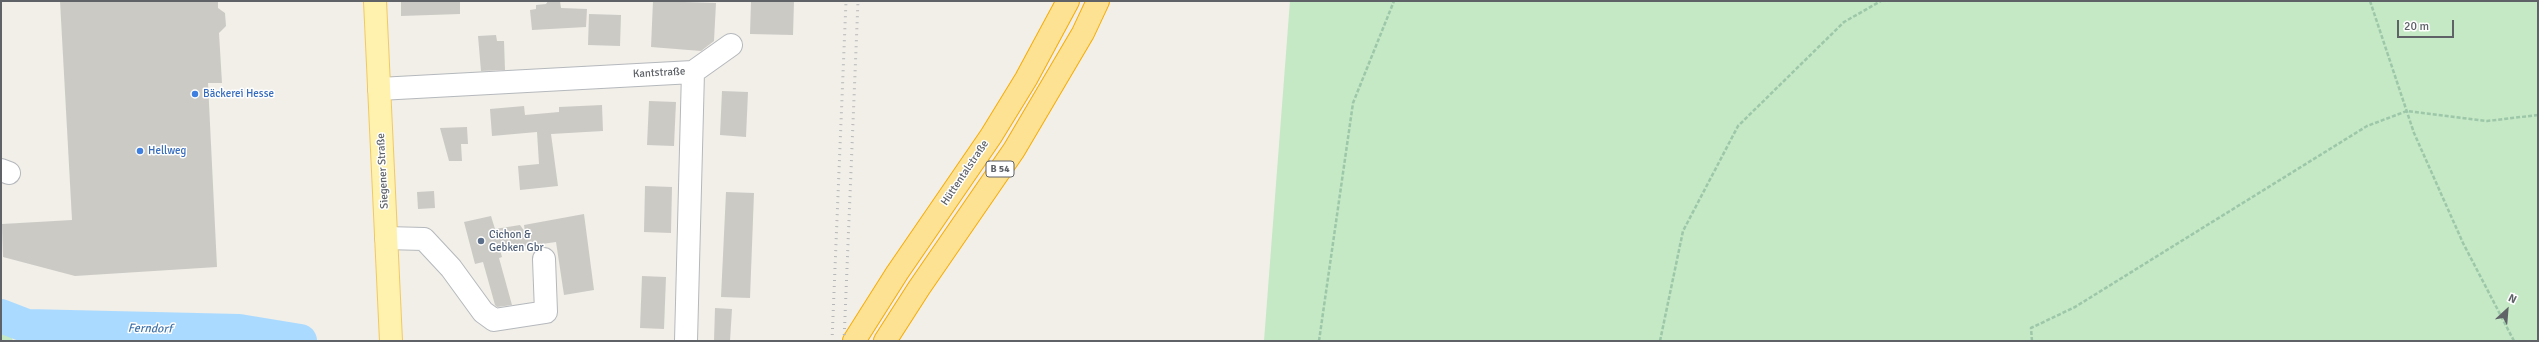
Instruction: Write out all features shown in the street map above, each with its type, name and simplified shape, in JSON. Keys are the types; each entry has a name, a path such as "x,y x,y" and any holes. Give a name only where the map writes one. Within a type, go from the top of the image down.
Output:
{"highway":[{"name":"Hüttentalstraße","path":"854,341 897,273 991,136 1026,79 1068,1"},
{"name":"B 54","path":"888,336 1014,150 1083,33 1098,1"}],"main road":[{"name":"Siegener Straße","path":"375,1 391,341"}],"street":[{"path":"693,72 731,45"},
{"name":"Kantstraße","path":"379,89 693,72 686,341"},
{"path":"386,238 424,239 451,268 483,312 494,320 546,312 544,259"}],"path":[{"path":"1319,341 1354,103 1394,1"},
{"path":"1660,341 1683,231 1738,126 1844,22 1880,1"},
{"path":"2370,1 2407,111 2463,242 2514,341"},
{"path":"2032,341 2032,328 2075,307 2367,126 2407,111 2487,121 2538,115"}],"green space":[{"path":"1290,1 2538,1 2538,341 1264,341"},
{"path":"1,306 13,341 1,341"}],"building":[{"name":"Hellweg","path":"60,1 218,1 218,8 225,13 226,26 219,33 222,83 208,83 217,267 75,276 3,257 2,224 72,220"},
{"path":"401,1 460,1 460,14 401,16"},
{"path":"548,1 560,1 561,8 587,9 586,27 532,30 530,10 536,9 536,5 546,4"},
{"path":"653,1 716,3 714,41 701,51 651,47"},
{"path":"751,1 794,1 793,35 750,34"},
{"path":"589,14 621,15 620,46 588,45"},
{"path":"496,35 497,41 504,41 505,70 481,71 478,36"},
{"path":"722,91 748,92 746,137 720,135"},
{"path":"649,101 676,102 674,146 647,145"},
{"path":"602,105 603,131 551,134 558,186 520,190 518,166 539,164 537,132 492,136 490,109 524,106 525,115 559,112 559,107"},
{"path":"467,127 468,144 461,144 462,161 449,161 440,128"},
{"path":"645,186 672,187 671,233 644,232"},
{"path":"434,191 435,208 418,209 417,192"},
{"path":"726,192 754,193 750,298 721,297"},
{"path":"584,214 594,290 564,295 556,242 500,250 502,257 499,258 512,305 497,307 495,305 483,262 475,264 464,222 491,216 495,229 520,225 525,232 524,225"},
{"path":"642,276 666,277 664,329 640,328"},
{"path":"715,308 732,309 730,341 714,341"}],"waterway":[{"name":"Ferndorf","path":"1,316 27,326 239,331 300,341"}],"railway":[{"path":"832,341 846,1"},
{"path":"844,341 858,1"}],"place":[{"name":"Bäckerei Hesse","path":"195,94"},
{"name":"Hellweg","path":"140,151"},
{"name":"Cichon & Gebken Gbr","path":"481,241"}]}
